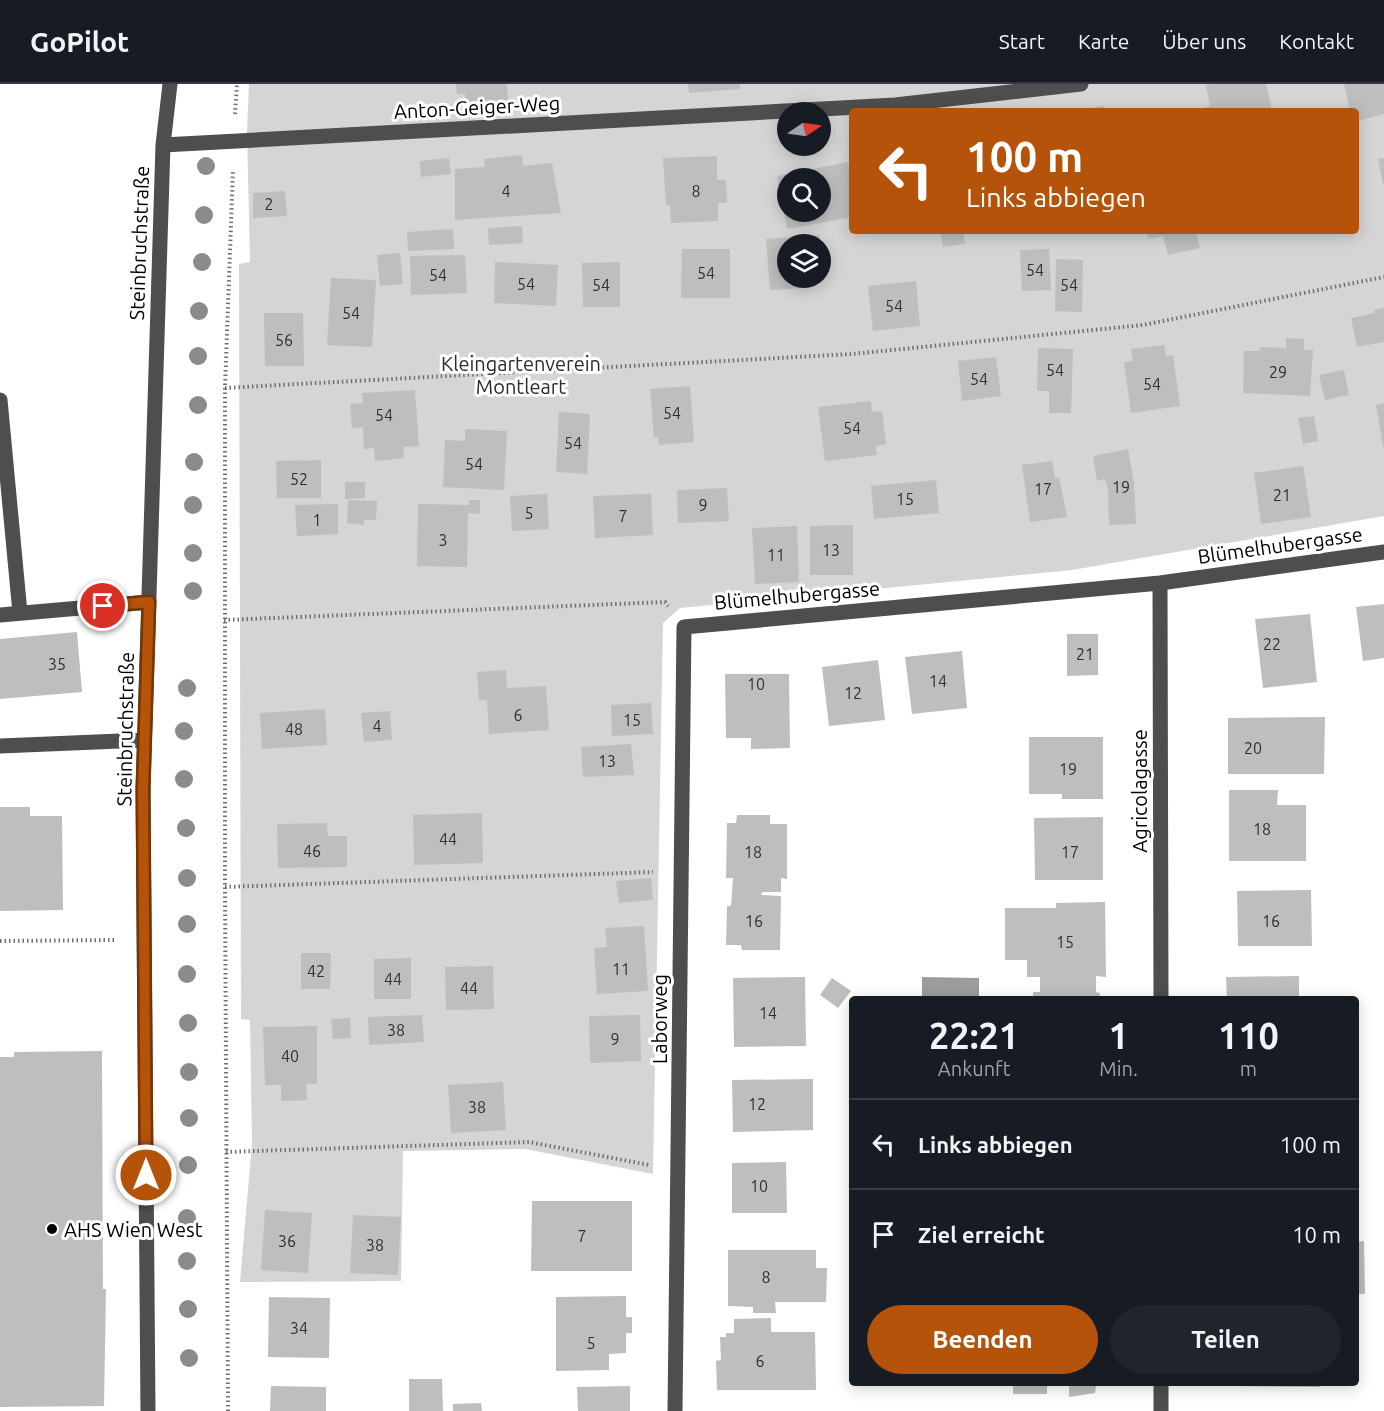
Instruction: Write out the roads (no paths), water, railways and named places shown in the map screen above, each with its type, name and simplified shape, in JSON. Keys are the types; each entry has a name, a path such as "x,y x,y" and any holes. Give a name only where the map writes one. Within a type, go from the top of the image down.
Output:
{"street":[{"name":"Steinbruchstraße","path":"148,1411 144,740 163,145 170,84"},
{"name":"Anton-Geiger-Weg","path":"163,145 895,105 1081,84"},
{"path":"0,400 20,613"},
{"name":"Blümelhubergasse","path":"684,627 1160,583 1384,552"},
{"name":"Agricolagasse","path":"1160,583 1161,996"},
{"path":"0,615 149,602"},
{"name":"Laborweg","path":"675,1411 684,627"},
{"path":"0,746 144,740"},
{"path":"1161,1386 1161,1411"}],"place":[{"name":"AHS Wien West","path":"52,1229"}],"park label":[{"name":"Kleingartenverein Montleart","path":"521,374"}]}
